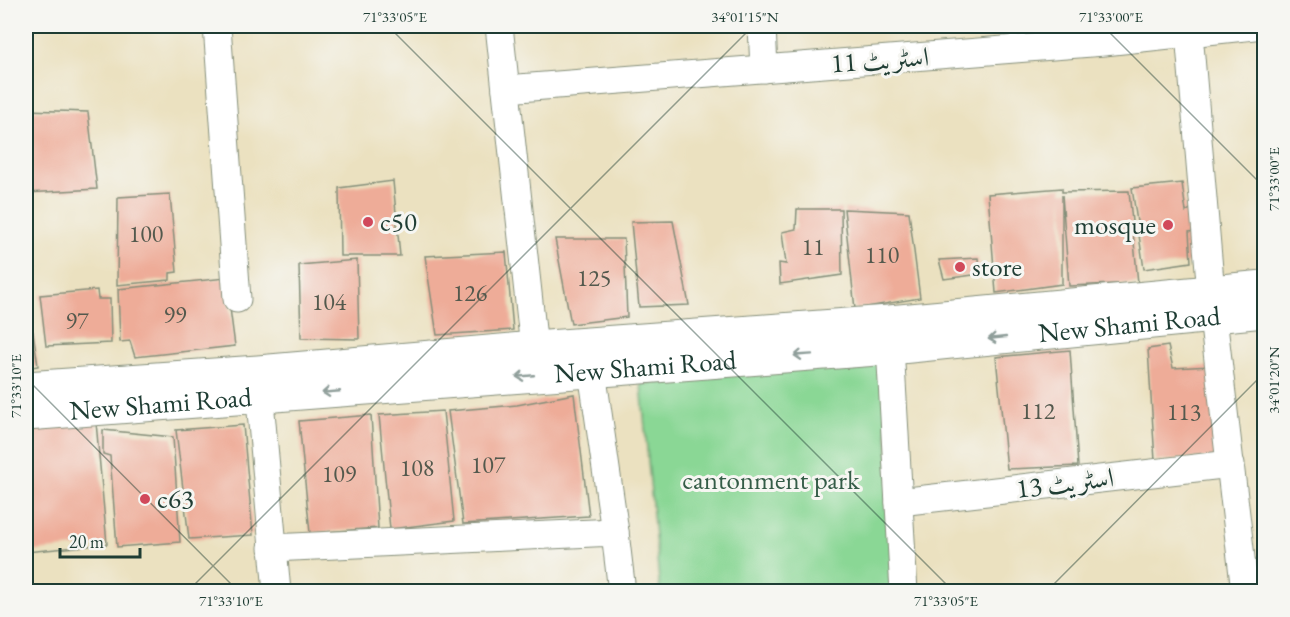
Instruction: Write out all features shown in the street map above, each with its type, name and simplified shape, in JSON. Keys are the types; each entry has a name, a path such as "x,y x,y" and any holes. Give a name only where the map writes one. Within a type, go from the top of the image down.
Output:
{"street":[{"path":"217,26 237,299"},
{"path":"500,26 534,348"},
{"path":"762,26 764,69"},
{"name":"اسٹریٹ 11","path":"506,89 1104,42 1254,26"},
{"path":"1189,33 1213,305 1231,464 1251,575"},
{"name":"New Shami Road","path":"1213,305 1264,287"},
{"name":"New Shami Road","path":"26,388 259,385 889,335 1213,305 1264,311"},
{"path":"889,335 904,591"},
{"name":"New Shami Road","path":"26,414 534,348 592,357"},
{"path":"592,357 622,591"},
{"path":"259,385 277,591"},
{"name":"اسٹریٹ 13","path":"899,502 1231,464"},
{"path":"272,548 615,532"}],"green space":[{"name":"cantonment park","path":"883,356 895,591 660,591 641,384"}],"building":[{"path":"26,110 88,112 97,189 26,193"},
{"name":"c50","path":"393,181 400,256 340,256 339,188"},
{"name":"mosque","path":"1182,183 1186,212 1193,207 1195,231 1189,232 1191,262 1144,269 1132,188"},
{"path":"1062,188 1062,192 1129,191 1138,283 1069,286 1062,195 1062,284 996,293 988,194"},
{"path":"170,194 177,272 170,273 170,280 117,285 118,197"},
{"path":"797,209 841,209 842,275 780,284 779,263 786,264 782,232 796,229"},
{"path":"844,209 909,212 920,298 855,309"},
{"path":"673,221 689,305 639,307 631,222"},
{"path":"555,239 624,239 627,317 571,324"},
{"path":"506,252 513,330 437,335 425,256"},
{"name":"store","path":"978,258 980,274 944,279 939,260"},
{"path":"357,260 359,339 301,338 299,265"},
{"path":"226,278 235,346 135,357 130,341 120,342 118,289"},
{"path":"97,290 98,299 110,299 111,343 46,346 40,295"},
{"path":"33,332 38,366 26,368 26,334"},
{"path":"1168,346 1173,368 1211,366 1221,457 1155,461 1148,349"},
{"path":"1070,350 1078,466 1007,469 996,357"},
{"path":"574,394 589,516 463,524 448,411 517,405"},
{"path":"443,411 454,521 390,529 379,415"},
{"path":"371,415 378,528 310,533 299,421"},
{"path":"96,422 107,544 26,552 26,424"},
{"path":"243,425 253,535 189,539 176,430"},
{"name":"c63","path":"103,430 173,437 180,542 117,547 110,456 103,454"}],"place":[{"name":"c50","path":"368,222"},
{"name":"mosque","path":"1168,225"},
{"name":"store","path":"960,267"},
{"name":"c63","path":"145,499"}]}
